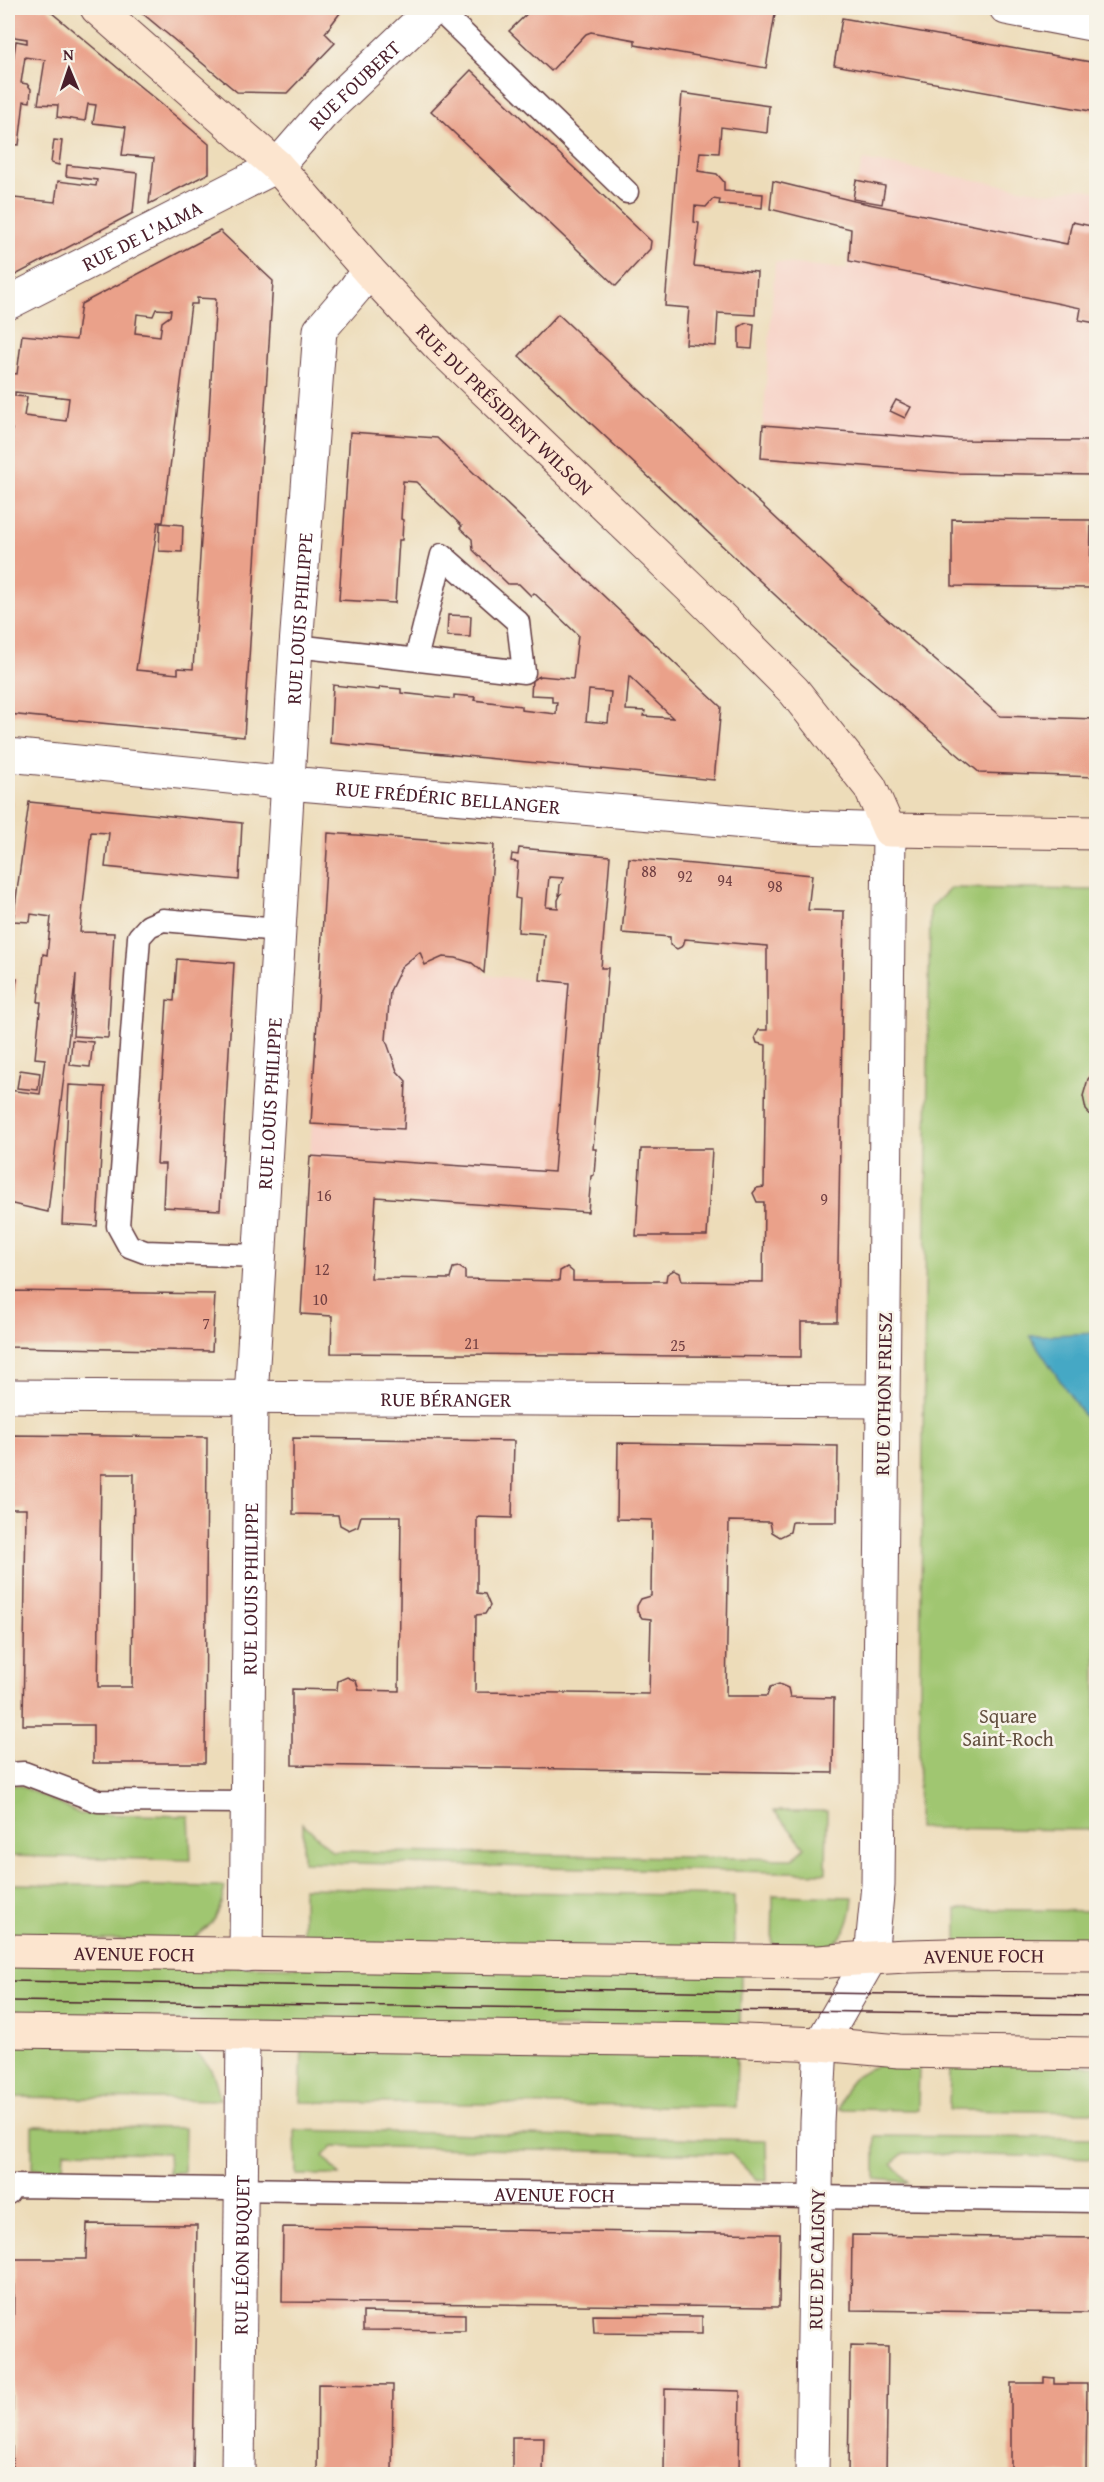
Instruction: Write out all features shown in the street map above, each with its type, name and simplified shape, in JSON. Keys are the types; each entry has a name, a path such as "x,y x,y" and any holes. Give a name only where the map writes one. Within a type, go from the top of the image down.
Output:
{"street":[{"name":"RUE DU PRÉSIDENT WILSON","path":"97,8 277,166 368,270 440,347 695,592 806,704 870,787 889,830"},
{"name":"RUE FOUBERT","path":"277,166 322,113 435,8"},
{"path":"1006,8 1096,25"},
{"name":"RUE DE L'ALMA","path":"8,303 277,166"},
{"name":"RUE LOUIS PHILIPPE","path":"246,1955 251,1398 296,646 320,330 368,270"},
{"name":"RUE FRÉDÉRIC BELLANGER","path":"8,755 288,783 803,828 889,830"},
{"path":"889,830 1096,834"},
{"name":"RUE OTHON FRIESZ","path":"871,1957 878,1885 889,830"},
{"name":"RUE BÉRANGER","path":"8,1396 883,1401"},
{"name":"AVENUE FOCH","path":"8,1952 819,1962 871,1957 959,1954 1096,1956"},
{"path":"821,2044 871,1957"},
{"path":"8,2031 243,2036 719,2040 821,2044 899,2051 1096,2054"},
{"name":"RUE LÉON BUQUET","path":"238,2475 243,2036"},
{"name":"RUE DE CALIGNY","path":"812,2475 816,2197 821,2044"}],"lane":[{"path":"435,8 627,192"},
{"path":"296,646 524,672 518,622 442,555 416,659"},
{"path":"259,1256 145,1252 129,1246 118,1226 139,937 150,926 163,920 279,930"},
{"path":"8,1774 24,1773 98,1801 247,1802"},
{"name":"AVENUE FOCH","path":"10,2189 243,2189 1096,2201"}],"shaded area":[{"path":"863,160 1049,193 1079,188 1096,191 1096,442 954,440 763,425 775,262 848,269 853,199"},
{"path":"328,833 494,845 484,975 569,983 554,1172 310,1156"}],"green space":[{"name":"Square Saint-Roch","path":"951,888 1096,890 1096,1830 918,1828 930,908"},
{"path":"8,1785 19,1785 80,1814 189,1816 191,1860 8,1856"},
{"path":"774,1811 827,1811 826,1873 303,1862 303,1823 332,1851 793,1859 805,1847"},
{"path":"8,1884 225,1887 216,1918 192,1939 8,1941"},
{"path":"303,1888 734,1896 734,1951 303,1943"},
{"path":"773,1895 853,1897 845,1930 829,1945 818,1948 772,1951"},
{"path":"957,1909 1096,1911 1096,1946 957,1944"},
{"path":"8,1963 741,1973 740,2030 8,2020"},
{"path":"8,2042 188,2047 211,2069 220,2100 8,2097"},
{"path":"302,2049 737,2053 736,2107 300,2102"},
{"path":"885,2063 919,2064 918,2110 839,2109 845,2091 854,2078 867,2069"},
{"path":"950,2064 1096,2066 1096,2112 949,2110"},
{"path":"32,2126 185,2128 184,2172 169,2173 168,2153 64,2151 63,2170 32,2169"},
{"path":"295,2130 766,2140 767,2181 757,2180 731,2154 333,2146 323,2156 340,2175 296,2175"},
{"path":"875,2136 1096,2138 1096,2158 904,2153 892,2163 908,2182 875,2179"}],"water":[{"path":"1096,1333 1096,1434 1030,1336"}],"building":[{"path":"8,8 46,8 209,144 209,173 149,204 154,158 122,155 126,127 93,123 96,105 88,104 85,121 57,117 58,105 38,104 45,60 25,57 21,83 27,84 31,89 30,102 24,101 19,145 8,144 8,80 10,81 16,41 27,43 27,39 8,36"},
{"path":"136,8 334,8 340,13 325,33 335,43 287,93 237,92"},
{"path":"533,8 776,8 766,68 635,45 635,40 591,32 586,34 551,71 509,31"},
{"path":"842,18 1096,63 1096,112 834,65"},
{"path":"471,70 651,241 650,249 616,286 431,111"},
{"path":"682,93 769,106 767,133 721,127 719,153 700,152 698,171 717,174 724,182 724,191 763,194 762,208 719,204 720,200 713,199 706,207 695,206 694,222 699,223 694,266 757,272 755,315 718,313 716,346 686,344 689,308 665,306"},
{"path":"54,140 62,141 59,165 51,163"},
{"path":"67,165 137,173 133,213 8,279 14,198 55,202 58,181 96,186 97,180 66,176"},
{"path":"856,180 885,186 882,204 853,199"},
{"path":"773,181 854,201 1067,244 1072,222 1096,227 1096,323 1079,320 1081,308 849,261 851,229 770,209"},
{"path":"220,231 273,281 244,737 8,714 8,464 12,429 8,427 8,373 17,374 22,335 76,340 81,304","holes":["197,298 216,299 193,669 178,668 178,674 136,670 158,522 163,522 191,304 197,304","156,309 171,310 170,316 162,322 160,336 135,333 137,314 153,316","15,392 69,398 66,421 24,416 27,397 15,396"]},
{"path":"558,314 843,581 1000,716 1096,719 1096,777 980,773 950,748 805,623 519,356"},
{"path":"746,323 754,324 752,349 739,348 739,327"},
{"path":"896,400 911,407 905,418 890,411"},
{"path":"763,425 954,440 1092,441 1092,475 954,473 761,458"},
{"path":"350,432 437,438 721,707 714,780 330,743 333,685 379,690 380,687 401,689 401,693 454,699 454,695 475,697 474,700 521,706 521,710 556,714 557,702 552,702 552,696 531,695 532,680 540,676 573,679 578,635 534,593 531,596 519,584 508,584 473,550 472,539 460,528 462,526 416,482 403,481 402,540 399,540 395,603 339,600","holes":["629,676 673,718 644,716 645,711 626,710","589,690 611,692 608,723 586,721"]},
{"path":"952,519 1091,520 1090,588 952,586"},
{"path":"160,523 183,525 182,552 159,551"},
{"path":"448,615 471,616 470,637 447,636"},
{"path":"8,800 12,801 9,823 8,823"},
{"path":"29,802 242,823 239,880 105,867 109,833 91,832 80,932 114,933 108,1038 73,1036 76,974 48,1212 8,1203 8,1090 40,1094 45,1059 35,1058 43,954 47,955 51,917 31,914 30,922 13,921"},
{"path":"328,833 494,845 484,973 472,963 456,958 443,957 425,965 420,952 402,966 390,991 386,1040 397,1071 406,1081 404,1129 311,1124"},
{"path":"519,848 610,856 601,968 608,968 593,1149 596,1149 594,1175 591,1176 588,1212 376,1197 371,1278 450,1279 453,1268 459,1267 465,1271 465,1279 559,1281 560,1271 567,1267 573,1272 573,1281 666,1281 667,1274 674,1270 680,1273 682,1281 763,1282 764,1202 757,1202 753,1193 757,1188 764,1187 766,1045 757,1043 755,1037 759,1030 767,1030 767,946 685,939 683,946 677,949 670,945 670,937 622,933 629,858 812,875 808,910 844,911 837,1322 801,1322 801,1357 331,1353 332,1316 301,1314 310,1156 554,1172 569,983 540,980 544,934 518,932 520,899 515,898 518,862 511,861 512,854 518,855","holes":["549,877 564,878 560,885 558,908 546,907"]},
{"path":"177,959 234,963 220,1210 163,1207 165,1164 157,1164 167,1000 174,1001"},
{"path":"8,979 17,979 14,998 8,997"},
{"path":"72,1040 93,1042 90,1067 70,1065"},
{"path":"20,1070 40,1073 38,1090 17,1088"},
{"path":"1096,1070 1096,1121 1086,1110 1083,1096 1088,1079"},
{"path":"69,1085 105,1087 97,1226 62,1224"},
{"path":"641,1149 712,1149 707,1236 636,1236"},
{"path":"8,1291 215,1294 212,1351 8,1347"},
{"path":"8,1435 207,1437 205,1763 93,1763 93,1725 23,1725 26,1509 8,1509","holes":["101,1474 134,1474 132,1687 98,1687"]},
{"path":"293,1438 514,1441 512,1518 477,1517 477,1593 485,1594 490,1606 485,1614 476,1615 475,1692 649,1694 651,1619 642,1618 637,1611 637,1606 641,1599 651,1596 652,1520 617,1519 618,1443 838,1446 837,1522 792,1522 790,1532 780,1537 772,1532 770,1522 729,1521 726,1696 767,1696 770,1687 779,1684 788,1688 790,1697 834,1698 833,1773 292,1765 292,1689 337,1690 338,1681 347,1677 356,1681 359,1690 399,1691 401,1516 361,1516 358,1526 349,1530 340,1525 338,1515 293,1514"},
{"path":"87,2224 197,2225 193,2474 12,2474 14,2259 86,2259"},
{"path":"283,2227 780,2234 779,2307 282,2302"},
{"path":"852,2235 1096,2238 1096,2313 851,2310"},
{"path":"363,2312 465,2314 465,2331 363,2330"},
{"path":"593,2315 702,2316 702,2334 594,2333"},
{"path":"850,2346 888,2347 886,2474 848,2474"},
{"path":"1044,2377 1054,2378 1054,2384 1087,2384 1086,2474 1011,2474 1011,2383 1044,2383"},
{"path":"318,2384 393,2385 392,2474 317,2474"},
{"path":"665,2389 740,2391 739,2474 664,2474"},
{"path":"512,2437 544,2437 543,2474 512,2474"}],"tram line":[{"path":"8,1981 1096,1997"},
{"path":"8,2001 1096,2015"}]}
